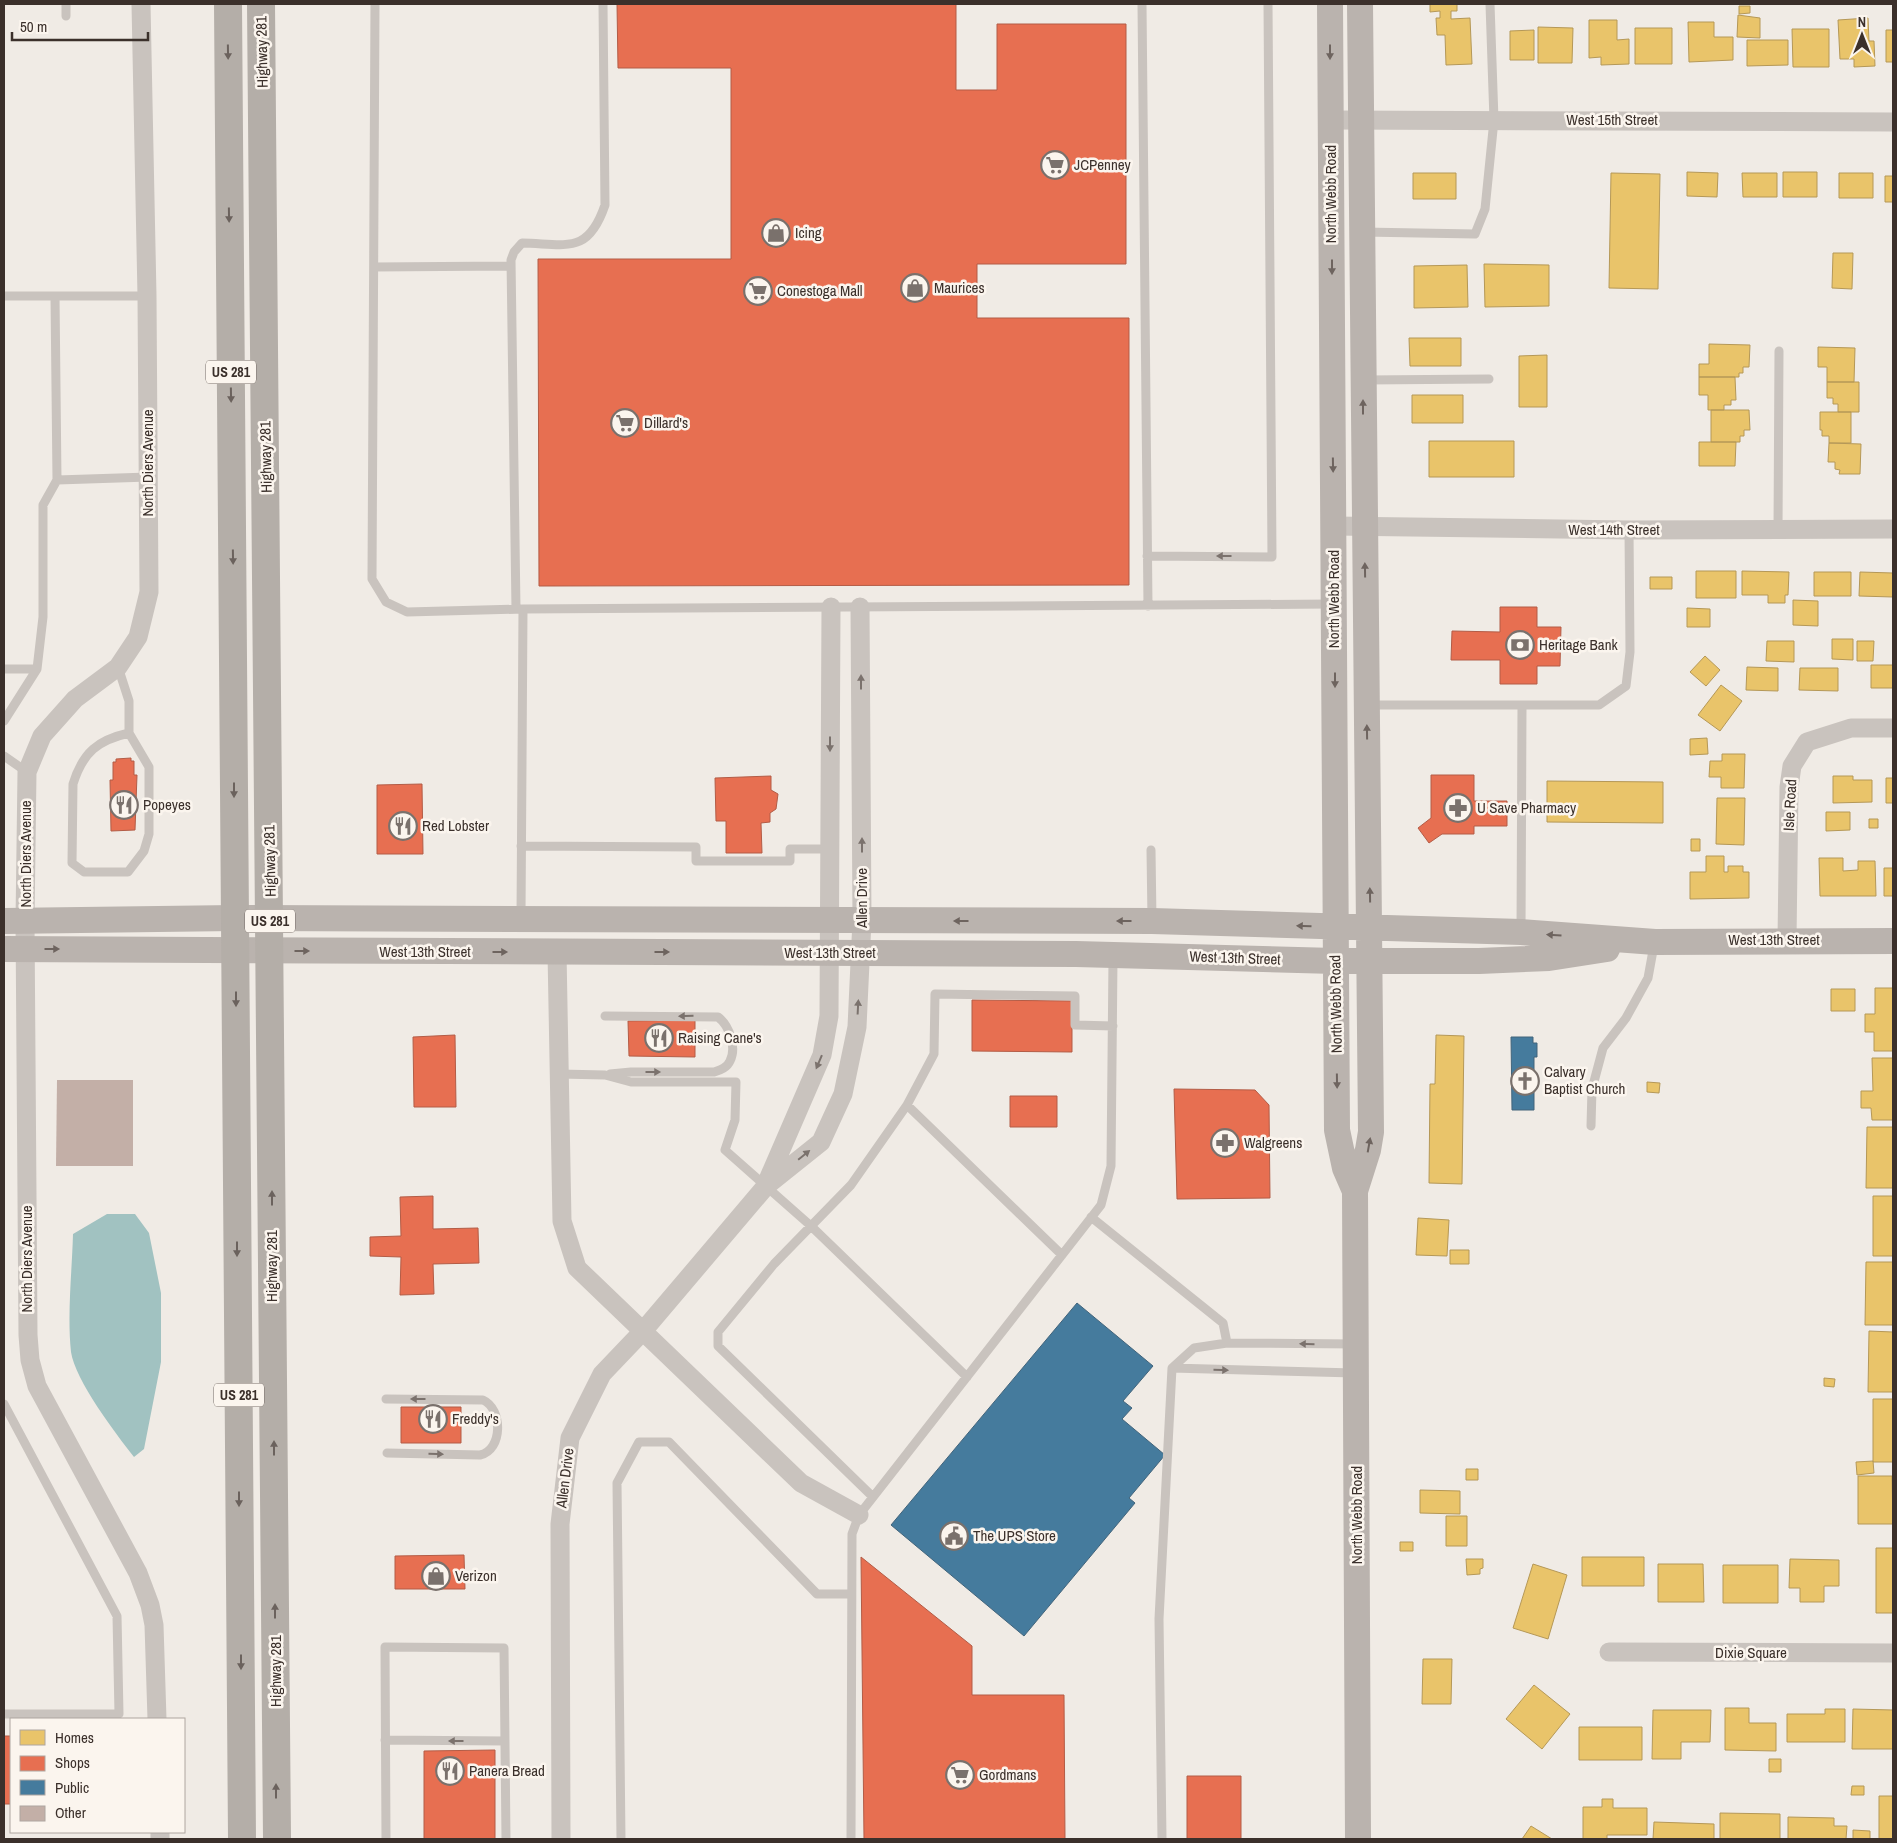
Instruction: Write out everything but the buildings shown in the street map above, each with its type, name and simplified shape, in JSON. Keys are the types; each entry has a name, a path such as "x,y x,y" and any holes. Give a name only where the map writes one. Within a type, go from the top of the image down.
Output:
{"highway":[{"name":"US 281","path":"228,4 242,1839"},
{"name":"Highway 281","path":"261,4 277,1839"}],"main road":[{"name":"North Webb Road","path":"1330,4 1335,961 1338,1130 1345,1168 1355,1191"},
{"name":"North Webb Road","path":"1358,1839 1355,1191 1368,1150 1371,1132 1360,4"},
{"name":"West 13th Street","path":"15,921 235,918 1152,921 1370,928 1521,946"},
{"name":"West 13th Street","path":"15,949 1113,954 1370,961 1521,946 1654,942 1893,940"}],"street":[{"name":"North Diers Avenue","path":"141,4 147,296 149,592 138,637 118,667 75,699 42,736 27,772 15,921 15,949 30,1360 37,1386 138,1573 150,1605 154,1625 157,1718"},
{"name":"West 15th Street","path":"1331,120 1893,122"},
{"name":"West 14th Street","path":"1334,526 1629,530 1893,530"},
{"name":"Allen Drive","path":"766,1186 822,1055 829,1016 831,607"},
{"name":"Allen Drive","path":"560,1839 560,1524 570,1438 602,1374 643,1332 766,1186 821,1142 843,1094 857,1027 862,920 860,607"},
{"name":"Isle Road","path":"1787,940 1789,787 1792,766 1806,742 1851,728 1893,728"},
{"path":"556,952 562,1221 577,1268 801,1483 859,1515"},
{"name":"Dixie Square","path":"1609,1652 1893,1653"}],"lane":[{"path":"66,4 66,16"},
{"path":"375,4 372,578 386,602 407,612 520,609 1334,604"},
{"path":"521,918 520,609 511,266 514,252 522,243 574,244 586,240 599,224 605,205 603,4"},
{"path":"1142,4 1148,606"},
{"path":"1147,556 1272,557 1268,4"},
{"path":"1362,232 1475,234 1485,209 1494,120 1490,4"},
{"path":"374,267 511,266"},
{"path":"4,296 147,296"},
{"path":"4,721 37,669 43,617 43,505 57,480 55,296"},
{"path":"1778,530 1780,351"},
{"path":"1363,380 1488,379"},
{"path":"57,480 148,477"},
{"path":"1367,705 1599,705 1626,686 1630,652 1629,530"},
{"path":"118,667 130,701 129,733 148,766 150,834 144,851 128,872 84,872 72,863 73,784 76,775 96,744 108,738 129,733"},
{"path":"4,669 37,669"},
{"path":"1521,946 1522,706"},
{"path":"4,756 27,772"},
{"path":"521,846 696,847 696,861 790,861 790,850 829,850"},
{"path":"1151,850 1152,921"},
{"path":"1591,1126 1592,1089 1603,1048 1626,1018 1648,978 1654,942"},
{"path":"851,1839 852,1534 859,1515 1101,1205 1111,1166 1113,954"},
{"path":"873,1497 718,1346 718,1332 774,1264 851,1185 907,1105 934,1054 935,994 1075,996 1074,1025 1113,1026"},
{"path":"559,1074 604,1075 631,1072 714,1072 723,1069 730,1061 732,1049 730,1030 725,1022 718,1017 604,1016"},
{"path":"604,1075 631,1082 736,1082 734,1120 725,1150 811,1226 967,1377"},
{"path":"907,1105 1062,1256"},
{"path":"1091,1217 1223,1323 1227,1343"},
{"path":"1162,1839 1159,1619 1172,1368 1194,1348 1227,1343 1356,1344"},
{"path":"1172,1368 1356,1373"},
{"path":"386,1399 483,1400 492,1404 497,1413 497,1431 494,1447 489,1453 387,1454"},
{"path":"4,1404 117,1616 119,1714 4,1714"},
{"path":"621,1839 617,1482 638,1442 669,1442 817,1594 851,1594"},
{"path":"386,1839 385,1647 504,1648 506,1839"},
{"path":"385,1740 505,1741"}],"water":[{"path":"107,1214 135,1214 149,1233 161,1293 161,1362 144,1449 134,1457 107,1421 88,1391 74,1364 71,1352 70,1308 73,1234"}],"place":[{"name":"JCPenney","path":"1055,165"},
{"name":"Icing","path":"776,233"},
{"name":"Maurices","path":"915,288"},
{"name":"Conestoga Mall","path":"758,291"},
{"name":"Dillard's","path":"625,423"},
{"name":"Heritage Bank","path":"1520,645"},
{"name":"Popeyes","path":"124,805"},
{"name":"U Save Pharmacy","path":"1458,808"},
{"name":"Red Lobster","path":"403,826"},
{"name":"Raising Cane's","path":"659,1038"},
{"name":"Calvary Baptist Church","path":"1525,1081"},
{"name":"Walgreens","path":"1225,1143"},
{"name":"Freddy's","path":"433,1419"},
{"name":"The UPS Store","path":"954,1536"},
{"name":"Verizon","path":"436,1576"},
{"name":"Panera Bread","path":"450,1771"},
{"name":"Gordmans","path":"960,1775"}]}
